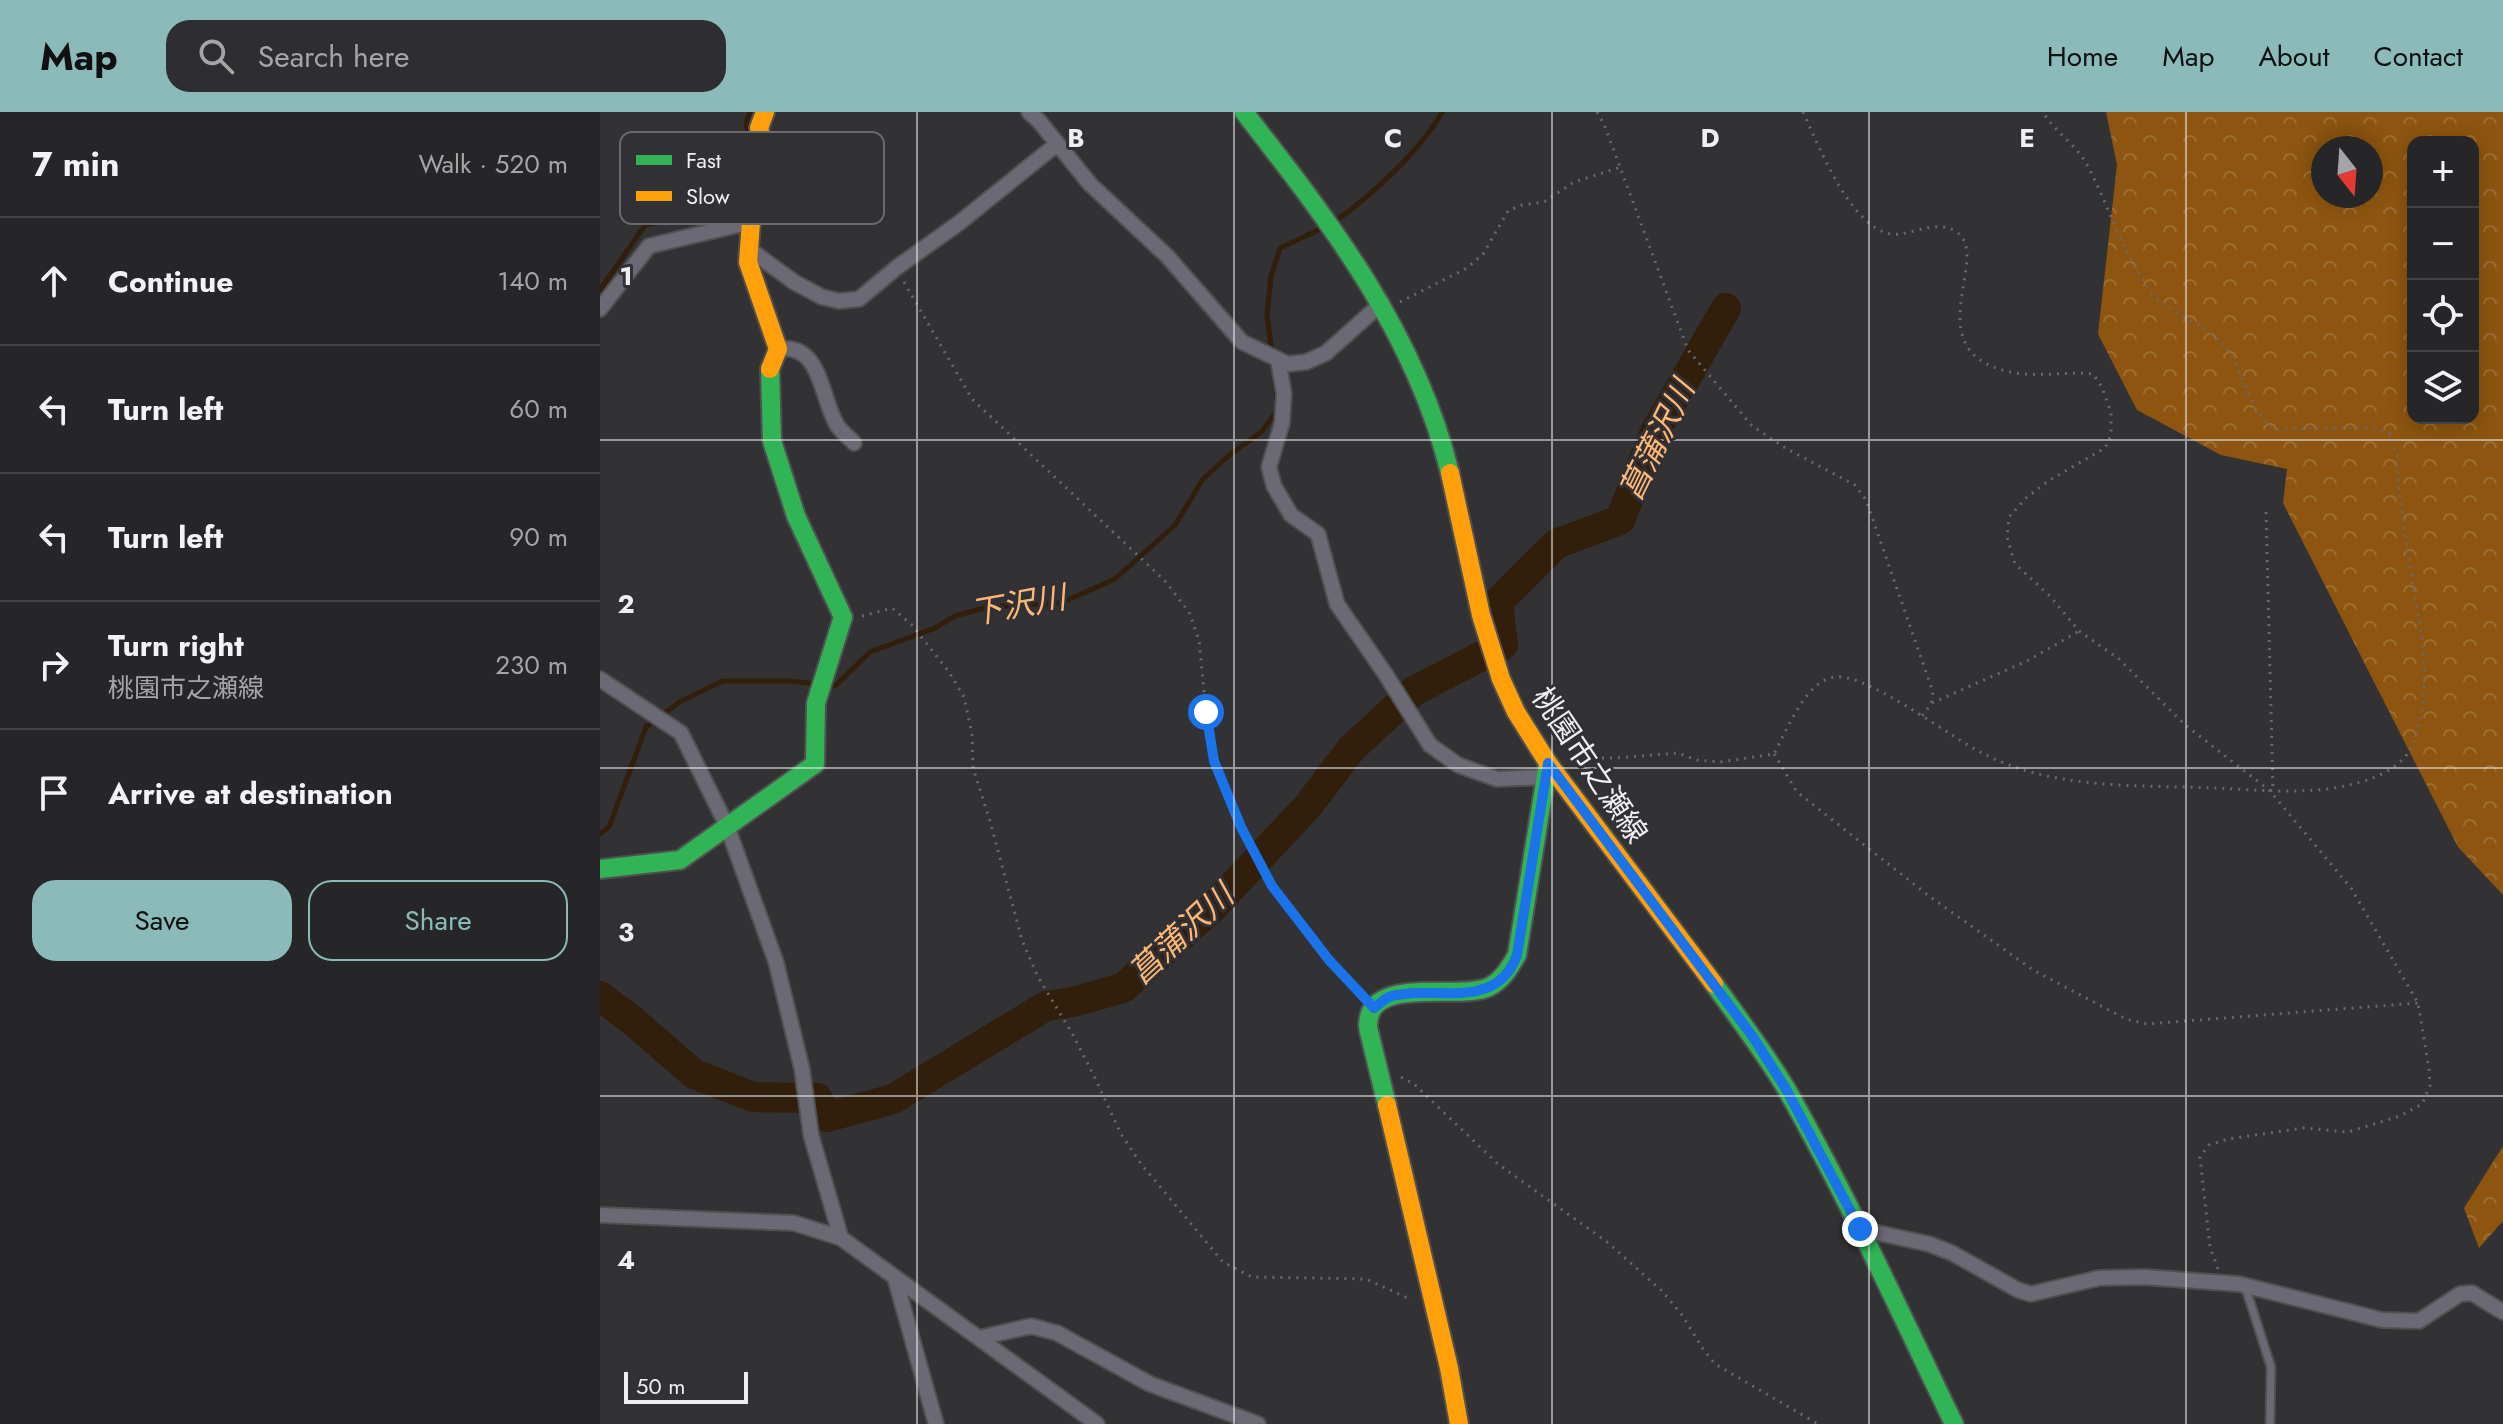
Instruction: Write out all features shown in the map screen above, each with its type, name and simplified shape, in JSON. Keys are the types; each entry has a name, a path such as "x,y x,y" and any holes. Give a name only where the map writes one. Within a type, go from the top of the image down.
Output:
{"street":[{"path":"760,132 765,112"},
{"name":"桃園市之瀬線","path":"1244,112 1310,198 1384,306 1421,382 1447,457 1488,641 1501,680 1520,721 1546,766 1753,1037 1786,1089 1860,1229 1954,1424"},
{"path":"1039,115 1057,144 1090,184 1167,256 1242,342 1288,364 1306,362 1326,353 1384,306"},
{"path":"749,249 822,297 839,301 859,299 1057,144"},
{"path":"600,309 649,246 742,224"},
{"path":"600,869 680,860 815,764 816,703 843,617 796,516 772,441 769,373 778,349 748,262 751,224"},
{"path":"778,349 792,347 803,352 816,370 837,426 854,443"},
{"path":"1277,359 1284,394 1282,423 1269,467 1274,486 1291,515 1318,534 1337,604 1430,745 1458,765 1497,779 1546,766 1517,955 1511,972 1499,984 1479,991 1389,996 1374,1008 1368,1025 1449,1368 1459,1424"},
{"path":"600,679 681,733 727,826 776,962 802,1069 811,1135 841,1238"},
{"path":"600,1215 794,1223 841,1238 1097,1424"},
{"path":"1860,1229 1929,1244 2031,1294 2099,1278 2144,1277 2245,1286 2382,1320 2419,1321 2460,1294 2472,1293 2503,1312"},
{"path":"895,1278 936,1424"},
{"path":"979,1338 1031,1326 1057,1333 1150,1384 1258,1424"}],"lane":[{"path":"2245,1286 2271,1367 2270,1424"}],"path":[{"path":"1597,112 1621,167 1688,350 1752,426 1787,449 1855,485 1866,500 1933,692 1931,704 1922,716"},
{"path":"1803,112 1842,191 1869,224 1883,233 1898,235 1935,226 1955,230 1966,242 1968,257 1960,318 1965,344 1976,359 2003,370 2039,375 2093,374 2102,387 2111,413 2111,435 2105,448 2048,481 2026,498 2009,517 2007,537 2015,564 2050,596 2079,631 2119,659 2184,724 2271,790 2351,888 2418,1003 2430,1086 2422,1104 2400,1116 2348,1132 2304,1128 2228,1139 2209,1145 2200,1157 2210,1247 2224,1283"},
{"path":"1774,754 1811,689 1825,679 1838,676 1854,678 1985,755 2058,779 2104,784 2271,790 2347,786 2373,778 2398,765 2412,748 2422,714 2425,663 2398,482 2397,456 2389,433 2369,428 2275,429 2268,426 2227,348 2152,294 2124,249 2112,215 2087,165 2043,112"},
{"path":"1384,306 1467,268 1483,254 1508,211 1522,205 1544,202 1574,182 1621,167"},
{"path":"896,268 972,399 1165,581 1189,612 1199,640 1214,761 1241,827 1272,886 1329,960 1374,1008"},
{"path":"2266,512 2271,790"},
{"path":"843,617 857,617 892,608 912,625 949,672 964,697 972,734 973,768 1022,940 1037,975 1073,1035 1121,1134 1141,1164 1223,1262 1252,1277 1366,1279 1434,1310"},
{"path":"1931,704 2029,660 2079,631"},
{"path":"1546,766 1678,753 1697,760 1720,762 1774,754"},
{"path":"1774,754 1797,792 1929,896 2033,970 2126,1019 2147,1024 2418,1003"},
{"path":"1379,1074 1399,1077 1414,1084 1498,1164 1607,1242 1662,1291 1715,1364 1818,1424"}],"green space":[{"path":"2106,112 2503,112 2503,895 2458,847 2283,503 2287,469 2221,455 2137,410 2098,334 2117,165"},
{"path":"2503,1146 2503,1221 2479,1248 2464,1208"}],"waterway":[{"path":"748,132 746,123 750,112"},
{"name":"下沢川","path":"1334,222 1394,172 1442,112"},
{"path":"600,290 645,225 649,224"},
{"name":"下沢川","path":"1272,354 1267,315 1271,276 1280,248 1325,227"},
{"name":"菖蒲沢川","path":"600,996 694,1074 753,1097 817,1098 827,1117 893,1099 1046,1006 1123,988 1212,908 1308,806 1351,749 1414,691 1503,645 1498,602 1556,544 1620,520 1655,432 1726,308"},
{"name":"下沢川","path":"827,685 835,686 870,652 935,628 955,616 988,607 1061,603 1115,579 1175,525 1203,479 1261,432 1278,410 1275,380"},
{"name":"下沢川","path":"600,834 609,827 646,727 681,701 723,681 817,684"}],"traffic: fast":[{"path":"1244,112 1339,239 1393,327 1435,422 1450,473"},
{"path":"600,869 680,860 815,764 816,703 843,617 796,516 772,441 770,369"},
{"path":"1387,1105 1368,1030 1372,1009 1383,1000 1399,994 1475,991 1489,987 1508,969 1517,955 1548,763"},
{"path":"1714,984 1787,1090 1831,1172 1954,1424"}],"traffic: slow":[{"path":"760,132 765,112"},
{"path":"751,224 748,262 778,349 770,369"},
{"path":"1450,473 1481,615 1501,679 1516,712 1548,763 1714,984"},
{"path":"1387,1105 1449,1368 1459,1424"}],"route":[{"path":"1206,712 1214,761 1241,827 1272,886 1329,960 1374,1008 1389,996 1479,991 1499,984 1511,972 1517,955 1548,763 1753,1037 1786,1089 1860,1229"}]}
